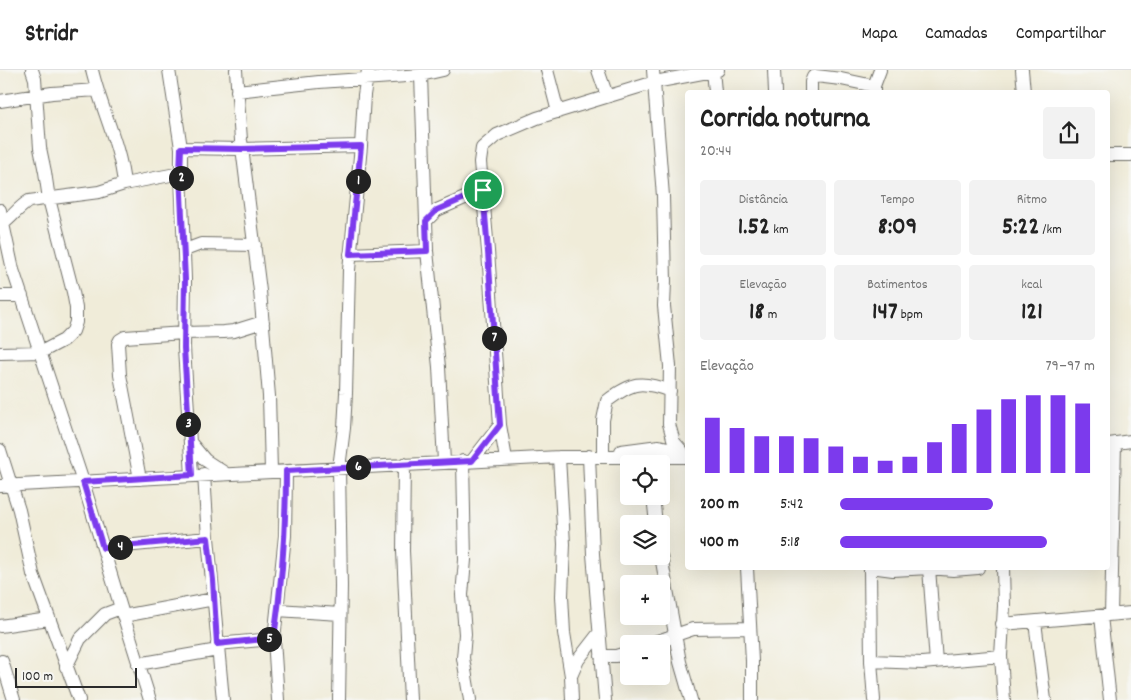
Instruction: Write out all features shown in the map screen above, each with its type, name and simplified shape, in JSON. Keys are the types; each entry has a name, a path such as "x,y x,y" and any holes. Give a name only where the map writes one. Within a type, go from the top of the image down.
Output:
{"street":[{"path":"0,353 42,352 59,343 70,334 76,317 73,292 49,199 40,148 32,70"},
{"path":"92,70 109,127 116,140 122,163 124,184"},
{"path":"169,70 181,148 180,173 185,250 185,373 190,442 198,475 208,538 223,700"},
{"path":"236,70 242,149 255,245 269,396 271,471"},
{"path":"237,91 363,74 421,75 443,70"},
{"path":"547,70 558,112"},
{"path":"598,70 607,96"},
{"path":"506,459 500,425 480,162 482,148 497,135 511,128 607,96 654,76 715,70 715,90"},
{"path":"774,70 776,90"},
{"path":"811,90 812,77 826,73 874,89 880,70"},
{"path":"1022,70 1024,90"},
{"path":"339,700 339,468 345,411 350,254 361,146 364,95 363,74"},
{"path":"421,75 427,251 439,367 444,462"},
{"path":"654,76 663,196 664,306 670,366 668,424 674,442 685,453"},
{"path":"0,101 36,95 97,90"},
{"path":"181,148 242,149 361,146"},
{"path":"1110,155 1131,155"},
{"path":"4,223 21,206 29,202 99,192 124,184 180,173"},
{"path":"426,221 437,210 483,190"},
{"path":"0,210 13,270 42,352 150,700"},
{"path":"185,250 200,244 255,245"},
{"path":"0,245 13,270"},
{"path":"350,254 427,251"},
{"path":"0,296 22,296"},
{"path":"140,479 123,394 118,344 120,340 125,337 234,331 262,322"},
{"path":"605,700 599,633 595,456 607,401 627,388 639,384 649,384 670,391"},
{"path":"648,455 662,436 668,424"},
{"path":"470,700 463,658 465,634 462,594 467,461 500,425"},
{"path":"1110,477 1111,443 1131,441"},
{"path":"190,442 205,460 226,473"},
{"path":"0,450 6,485 33,574 79,700"},
{"path":"660,455 685,453"},
{"path":"6,485 506,459 620,456"},
{"path":"559,457 563,530 562,596 564,633 571,676 572,700"},
{"path":"404,464 403,551 410,700"},
{"path":"278,700 274,638 282,578 286,471"},
{"path":"103,548 208,538"},
{"path":"663,565 675,636 690,700"},
{"path":"746,570 752,700"},
{"path":"870,570 871,662 874,700"},
{"path":"930,570 936,662"},
{"path":"1003,570 1004,606 1001,656 1004,700"},
{"path":"1107,570 1106,615 1110,700"},
{"path":"66,667 80,639 105,614 214,599"},
{"path":"277,610 340,614"},
{"path":"1002,624 1131,613"},
{"path":"0,626 49,620"},
{"path":"1035,622 1045,700"},
{"path":"670,638 693,629 750,628"},
{"path":"571,676 578,660 599,633"},
{"path":"138,664 218,647 274,638"},
{"path":"601,656 620,655"},
{"path":"871,662 936,662 1001,656"},
{"path":"2,661 14,700"}],"route":[{"path":"361,146 350,254 427,251 426,221 437,210 483,190 500,425 472,461 286,471 282,578 274,638 217,644 208,538 103,548 83,482 192,475 184,348 185,250 180,173 181,148 242,149 361,146"}]}
